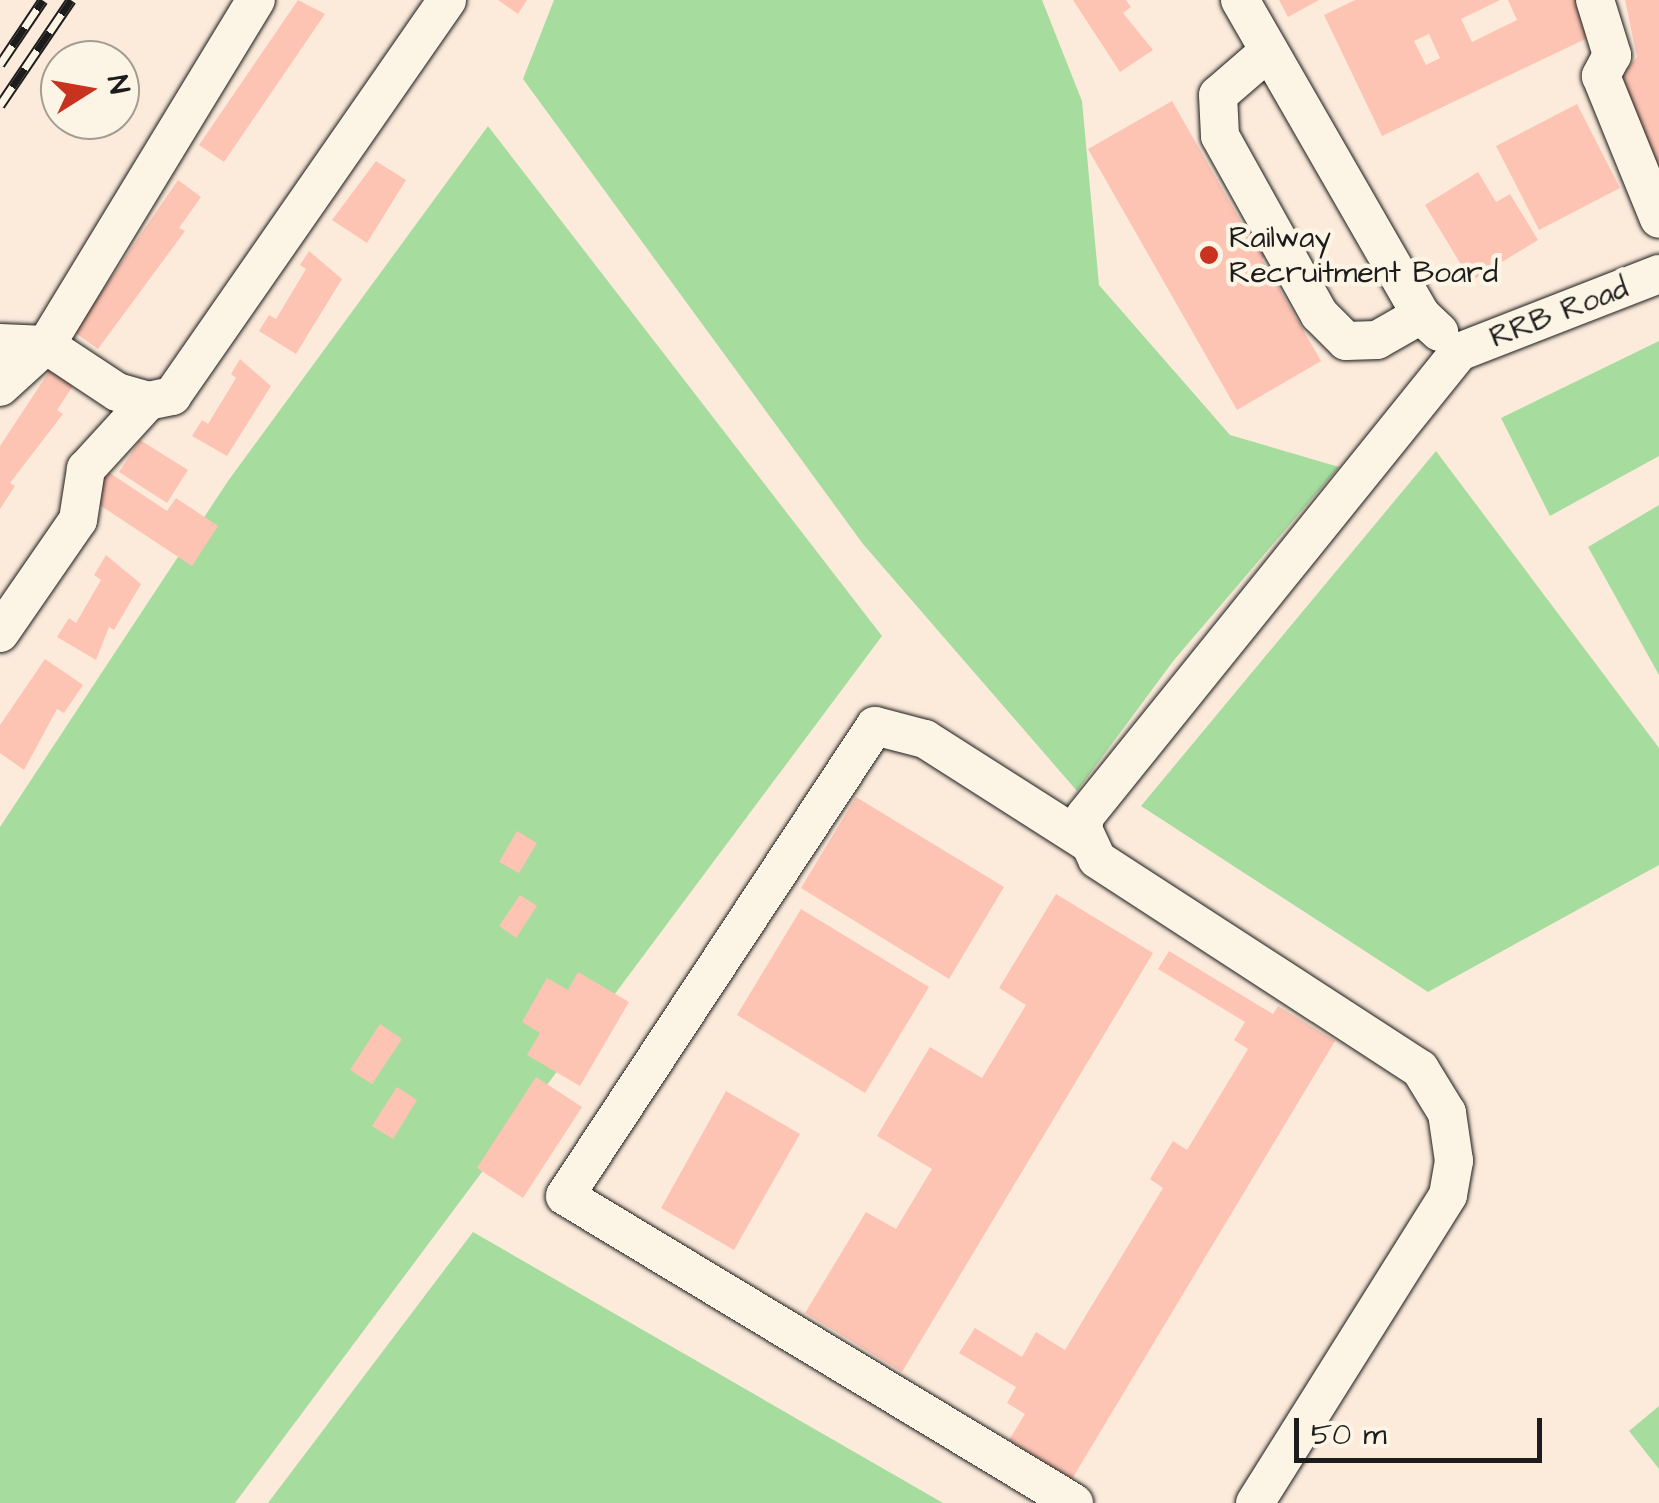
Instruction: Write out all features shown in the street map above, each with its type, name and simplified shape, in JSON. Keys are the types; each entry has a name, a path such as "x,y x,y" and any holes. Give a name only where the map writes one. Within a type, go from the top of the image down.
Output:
{"street":[{"path":"0,387 46,345 256,0"},
{"path":"0,343 46,345 117,392 148,401 172,396 447,0"},
{"path":"1240,0 1421,315 1459,352 1085,816 1088,843 1097,859 1420,1069 1447,1112 1454,1162 1448,1195 1255,1503"},
{"path":"1594,0 1612,55 1601,76 1659,219"},
{"path":"1270,51 1218,95 1220,136 1320,314 1346,341 1377,340 1421,315"},
{"name":"RRB Road","path":"1459,352 1659,274"},
{"path":"0,632 13,583 78,520 86,469 148,401"},
{"path":"1074,1503 565,1196 875,726 925,739 1088,843"}],"green space":[{"path":"554,0 1042,0 1082,101 1099,285 1230,435 1339,467 1174,660 1077,791 863,544 523,79"},
{"path":"488,126 882,636 235,1503 0,1503 0,827 228,481"},
{"path":"1659,341 1659,456 1550,516 1501,418"},
{"path":"1436,451 1659,748 1659,865 1428,992 1141,806"},
{"path":"1659,505 1659,675 1588,547"},
{"path":"473,1232 943,1503 268,1503"},
{"path":"1659,1406 1659,1469 1629,1431"}],"building":[{"path":"298,0 325,14 224,162 199,145"},
{"path":"498,0 527,0 518,14"},
{"path":"1073,0 1126,0 1131,7 1123,13 1153,50 1120,72"},
{"path":"1279,0 1319,0 1288,17"},
{"path":"1355,0 1500,0 1461,19 1472,42 1517,20 1508,0 1580,0 1596,34 1382,136 1324,15","holes":["1429,34 1440,58 1426,65 1414,41"]},
{"path":"1625,0 1659,0 1659,171 1616,82 1637,57"},
{"name":"Railway Recruitment Board","path":"1172,101 1247,232 1261,224 1277,251 1262,259 1321,361 1237,410 1088,149"},
{"path":"1577,104 1620,188 1539,230 1496,146"},
{"path":"376,161 406,180 367,243 332,220"},
{"path":"1478,172 1496,202 1510,194 1538,240 1471,281 1425,205"},
{"path":"178,180 201,197 179,228 185,231 98,349 74,332"},
{"path":"309,251 342,279 296,354 259,331 269,315 276,319 306,269 300,265"},
{"path":"240,359 271,386 227,456 192,436 202,420 208,424 236,378 231,374"},
{"path":"52,367 75,383 57,410 63,414 10,483 15,486 0,509 0,446"},
{"path":"140,440 188,470 167,503 119,472"},
{"path":"107,471 167,511 176,498 218,526 192,566 89,498"},
{"path":"106,555 141,584 114,630 109,627 96,660 57,637 69,618 76,623 101,580 94,575"},
{"path":"45,659 83,685 64,713 57,709 24,770 0,753 0,725"},
{"path":"856,797 1004,887 949,979 801,888"},
{"path":"517,831 537,843 519,873 499,862"},
{"path":"1056,894 1153,953 902,1372 805,1313 866,1212 896,1229 932,1169 877,1136 930,1047 982,1078 1026,1005 999,988"},
{"path":"520,895 537,906 516,938 499,926"},
{"path":"801,909 929,987 865,1093 737,1015"},
{"path":"1169,951 1273,1014 1278,1006 1335,1041 1072,1479 1009,1440 1025,1414 1007,1403 1016,1387 959,1353 975,1328 1022,1357 1036,1332 1065,1350 1163,1188 1150,1179 1173,1141 1187,1150 1248,1049 1234,1040 1245,1022 1158,969"},
{"path":"578,972 629,1002 580,1086 527,1055 540,1033 522,1022 547,978 568,990"},
{"path":"380,1024 402,1039 372,1084 350,1070"},
{"path":"536,1077 582,1107 523,1198 477,1168"},
{"path":"397,1087 417,1100 393,1139 372,1126"},
{"path":"726,1091 800,1134 734,1250 661,1208"}],"railway":[{"path":"0,64 43,0"},
{"path":"0,105 71,0"}],"place":[{"name":"Railway Recruitment Board","path":"1209,255"}]}
